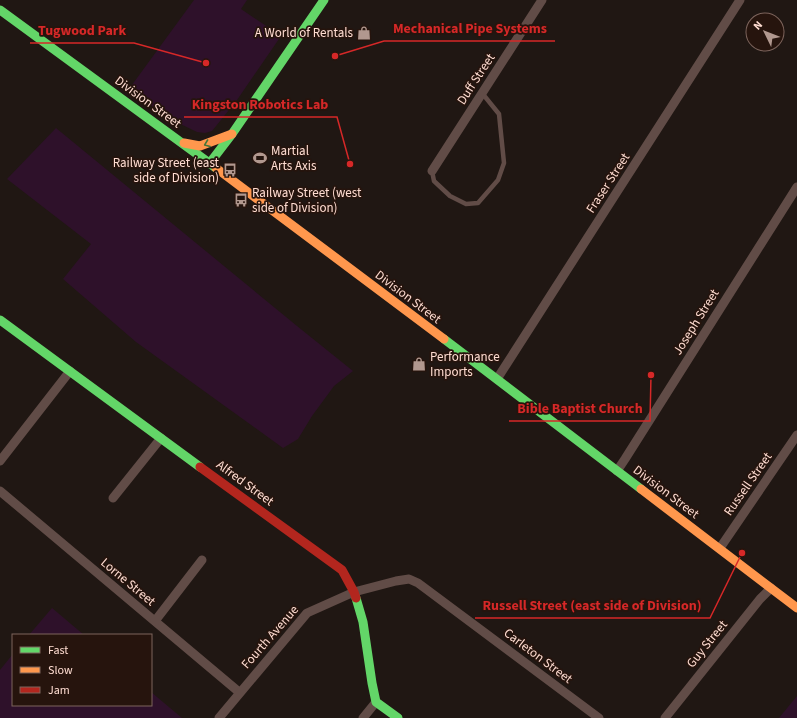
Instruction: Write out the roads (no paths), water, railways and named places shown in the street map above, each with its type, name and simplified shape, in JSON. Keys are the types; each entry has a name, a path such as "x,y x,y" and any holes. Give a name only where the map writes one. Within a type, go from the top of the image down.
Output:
{"main road":[{"path":"209,164 232,134 324,0"},
{"name":"Division Street","path":"0,10 181,142 720,548 797,608"},
{"path":"181,142 200,146 232,134"},
{"name":"Alfred Street","path":"0,320 342,570 354,592 363,622 376,702"},
{"path":"376,702 398,718"}],"street":[{"name":"Duff Street","path":"432,171 542,0"},
{"name":"Fraser Street","path":"496,379 740,0"},
{"name":"Joseph Street","path":"617,471 630,453 797,187"},
{"path":"0,461 70,370"},
{"name":"Russell Street","path":"720,548 797,435"},
{"path":"113,498 161,438"},
{"name":"Lorne Street","path":"0,491 239,692"},
{"path":"154,620 202,560"},
{"name":"Carleton Street","path":"354,592 396,581 409,579 418,582 599,718"},
{"name":"Guy Street","path":"665,718 755,605 771,588"},
{"name":"Fourth Avenue","path":"219,718 239,692 307,613 354,592"},
{"path":"363,718 376,702"}],"lane":[{"path":"432,171 434,181 439,187 450,196 466,204 478,203 498,180 504,163 499,114 482,93"}],"place":[{"name":"A World of Rentals","path":"364,33"},
{"name":"Mechanical Pipe Systems","path":"335,56"},
{"name":"Tugwood Park","path":"206,63"},
{"name":"Martial Arts Axis","path":"260,158"},
{"name":"Kingston Robotics Lab","path":"350,164"},
{"name":"Railway Street (east side of Division)","path":"230,170"},
{"name":"Railway Street (west side of Division)","path":"241,200"},
{"name":"Performance Imports","path":"419,364"},
{"name":"Bible Baptist Church","path":"651,375"},
{"name":"Russell Street (east side of Division)","path":"742,553"}]}
